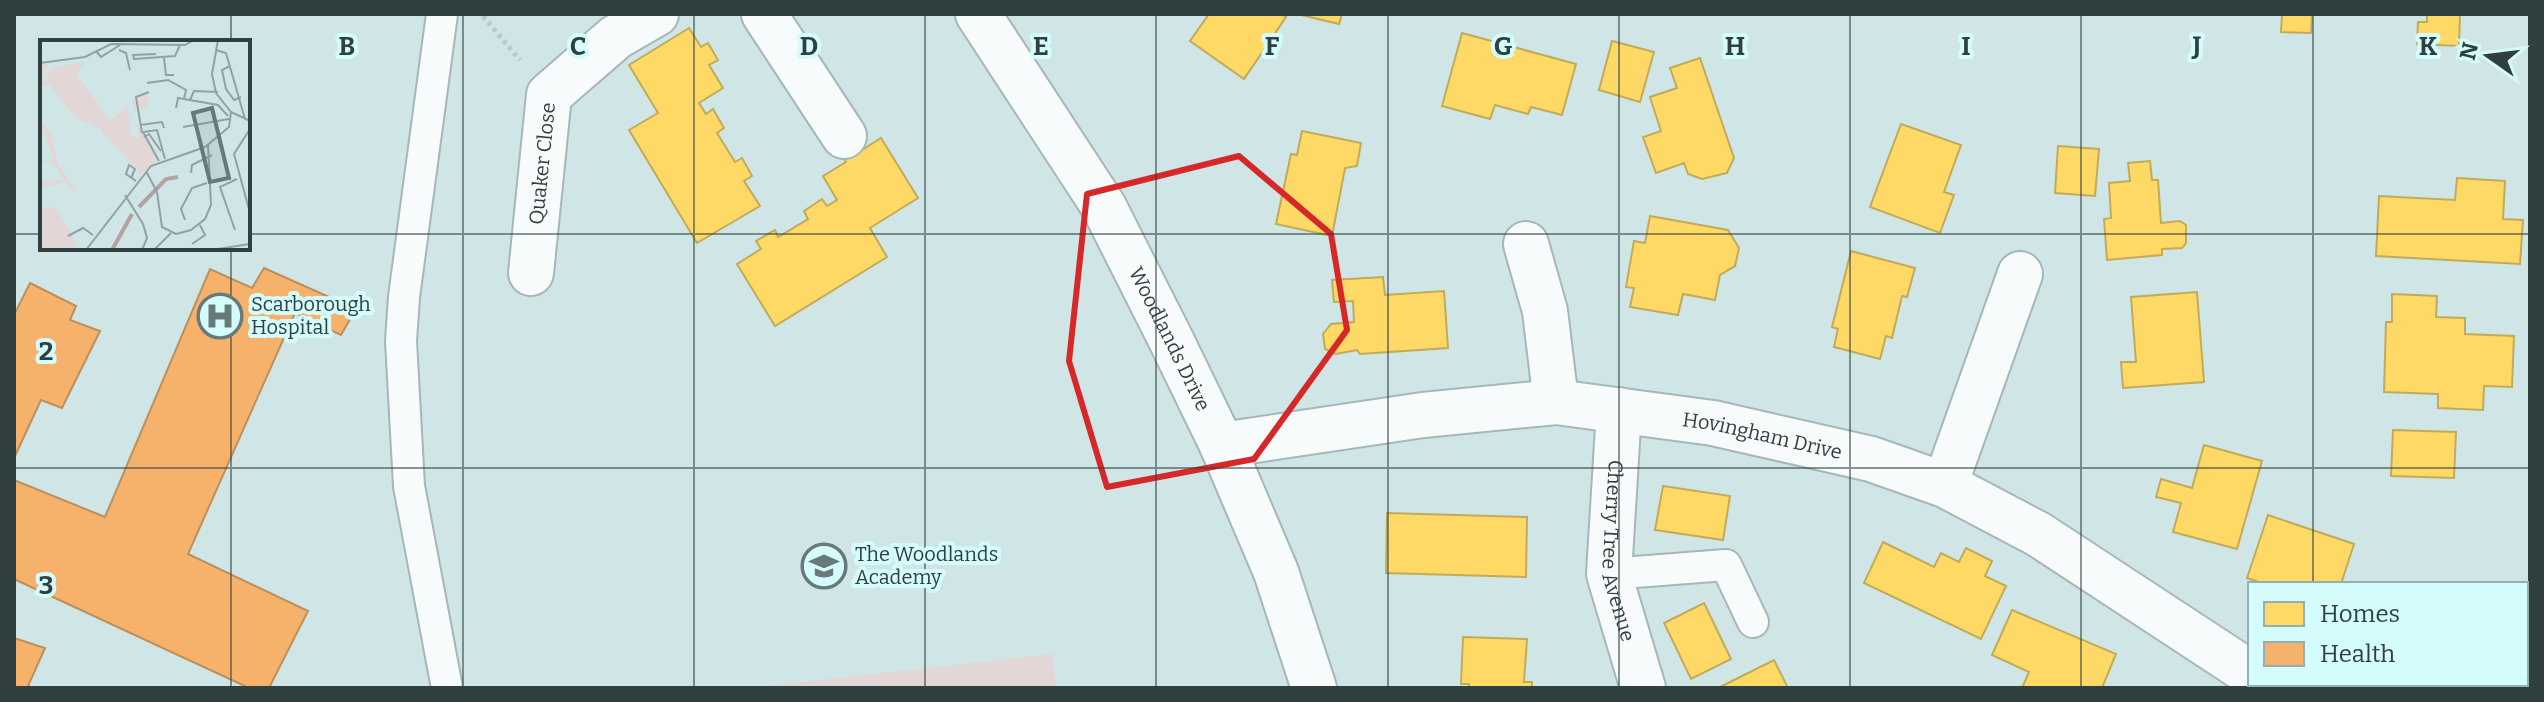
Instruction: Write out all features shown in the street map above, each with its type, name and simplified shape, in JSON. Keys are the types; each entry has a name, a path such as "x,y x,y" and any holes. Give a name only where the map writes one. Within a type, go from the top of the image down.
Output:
{"street":[{"name":"Quaker Close","path":"531,273 549,95 616,37 656,14"},
{"path":"764,14 844,136"},
{"name":"Woodlands Drive","path":"978,14 1104,207 1222,445 1276,572 1314,688"},
{"path":"1526,244 1545,311 1556,402"},
{"path":"1945,485 2020,274"},
{"name":"Hovingham Drive","path":"1222,445 1327,432 1423,415 1556,402 1713,423 1871,459 1945,485 2038,534 2248,672"},
{"name":"Cherry Tree Avenue","path":"1619,410 1609,574 1643,688"}],"lane":[{"path":"442,14 404,297 401,341 409,486 447,688"},
{"path":"1609,574 1726,565 1753,622"}],"path":[{"path":"481,14 549,95"}],"highlighted area":[{"path":"1239,156 1331,234 1347,330 1254,459 1107,487 1069,361 1087,194"}],"shaded area":[{"path":"1052,654 1056,688 749,688"}],"building: Homes":[{"path":"1209,14 1282,14 1286,17 1244,79 1190,41"},
{"path":"1297,14 1342,14 1339,24"},
{"path":"2282,14 2312,14 2311,33 2281,32"},
{"path":"2427,14 2460,14 2459,46 2417,44 2418,22 2427,22"},
{"path":"689,28 701,47 708,43 718,60 709,65 723,88 699,103 706,114 713,109 724,128 717,133 735,162 742,158 752,176 744,181 760,206 697,243 629,130 658,113 629,65"},
{"path":"1462,33 1576,64 1562,115 1531,107 1528,114 1495,105 1490,119 1442,106"},
{"path":"1612,41 1654,52 1640,102 1599,90"},
{"path":"1700,58 1734,158 1727,173 1702,179 1688,174 1684,163 1656,173 1643,137 1661,131 1650,97 1677,88 1670,68"},
{"path":"1901,124 1961,145 1944,192 1954,195 1940,233 1870,207"},
{"path":"1302,131 1361,143 1357,166 1345,168 1332,236 1276,224 1291,154 1297,155"},
{"path":"881,138 918,198 870,228 887,257 775,326 737,264 761,249 756,241 775,230 778,237 808,219 804,211 822,199 827,206 837,200 823,176 846,162 840,153 857,142 862,150"},
{"path":"2058,146 2099,149 2095,196 2055,193"},
{"path":"2150,161 2152,180 2158,180 2161,223 2180,221 2186,225 2186,243 2182,248 2162,249 2162,255 2107,260 2104,219 2111,218 2109,183 2130,181 2128,163"},
{"path":"2457,178 2505,181 2503,219 2523,220 2520,264 2376,256 2379,196 2455,200"},
{"path":"1650,216 1728,230 1739,248 1735,266 1720,275 1715,300 1683,294 1678,315 1630,307 1634,288 1626,287 1634,241 1645,243"},
{"path":"1851,251 1915,268 1907,297 1902,296 1892,338 1886,336 1880,359 1834,347 1838,329 1832,327"},
{"path":"1383,277 1385,295 1444,291 1448,348 1360,354 1357,350 1336,354 1325,349 1323,334 1331,324 1354,322 1353,301 1334,302 1332,280"},
{"path":"2197,292 2204,382 2123,388 2121,362 2136,362 2131,297"},
{"path":"2392,294 2437,296 2436,317 2465,318 2465,334 2514,336 2512,387 2484,386 2483,410 2438,408 2438,394 2384,392 2386,322 2392,322"},
{"path":"2393,430 2456,432 2454,478 2391,476"},
{"path":"2204,445 2262,461 2237,549 2173,532 2181,503 2156,497 2161,479 2192,488"},
{"path":"1663,486 1730,496 1723,540 1655,530"},
{"path":"1387,513 1527,517 1526,577 1386,573"},
{"path":"2268,515 2354,544 2342,582 2259,582 2247,578"},
{"path":"1883,542 1934,567 1941,553 1959,562 1966,548 1992,561 1985,576 2006,586 1981,639 1864,583"},
{"path":"1704,603 1731,659 1691,679 1664,623"},
{"path":"2012,610 2116,654 2102,688 2022,688 2029,672 1992,655"},
{"path":"1463,637 1527,639 1524,682 1532,682 1532,688 1469,688 1469,684 1461,684"},
{"path":"2528,642 2530,643 2528,668"},
{"path":"1774,660 1788,688 1718,688"}],"building: Health":[{"path":"264,268 356,309 341,335 295,313 188,554 308,611 269,688 249,688 14,579 14,480 105,517 210,269 252,288"},
{"path":"30,283 76,306 70,320 100,331 62,408 41,400 15,456 14,315"},
{"path":"14,638 45,648 28,686 32,688 14,688"}],"place":[{"name":"Scarborough Hospital","path":"220,316"},
{"name":"The Woodlands Academy","path":"824,566"}]}
